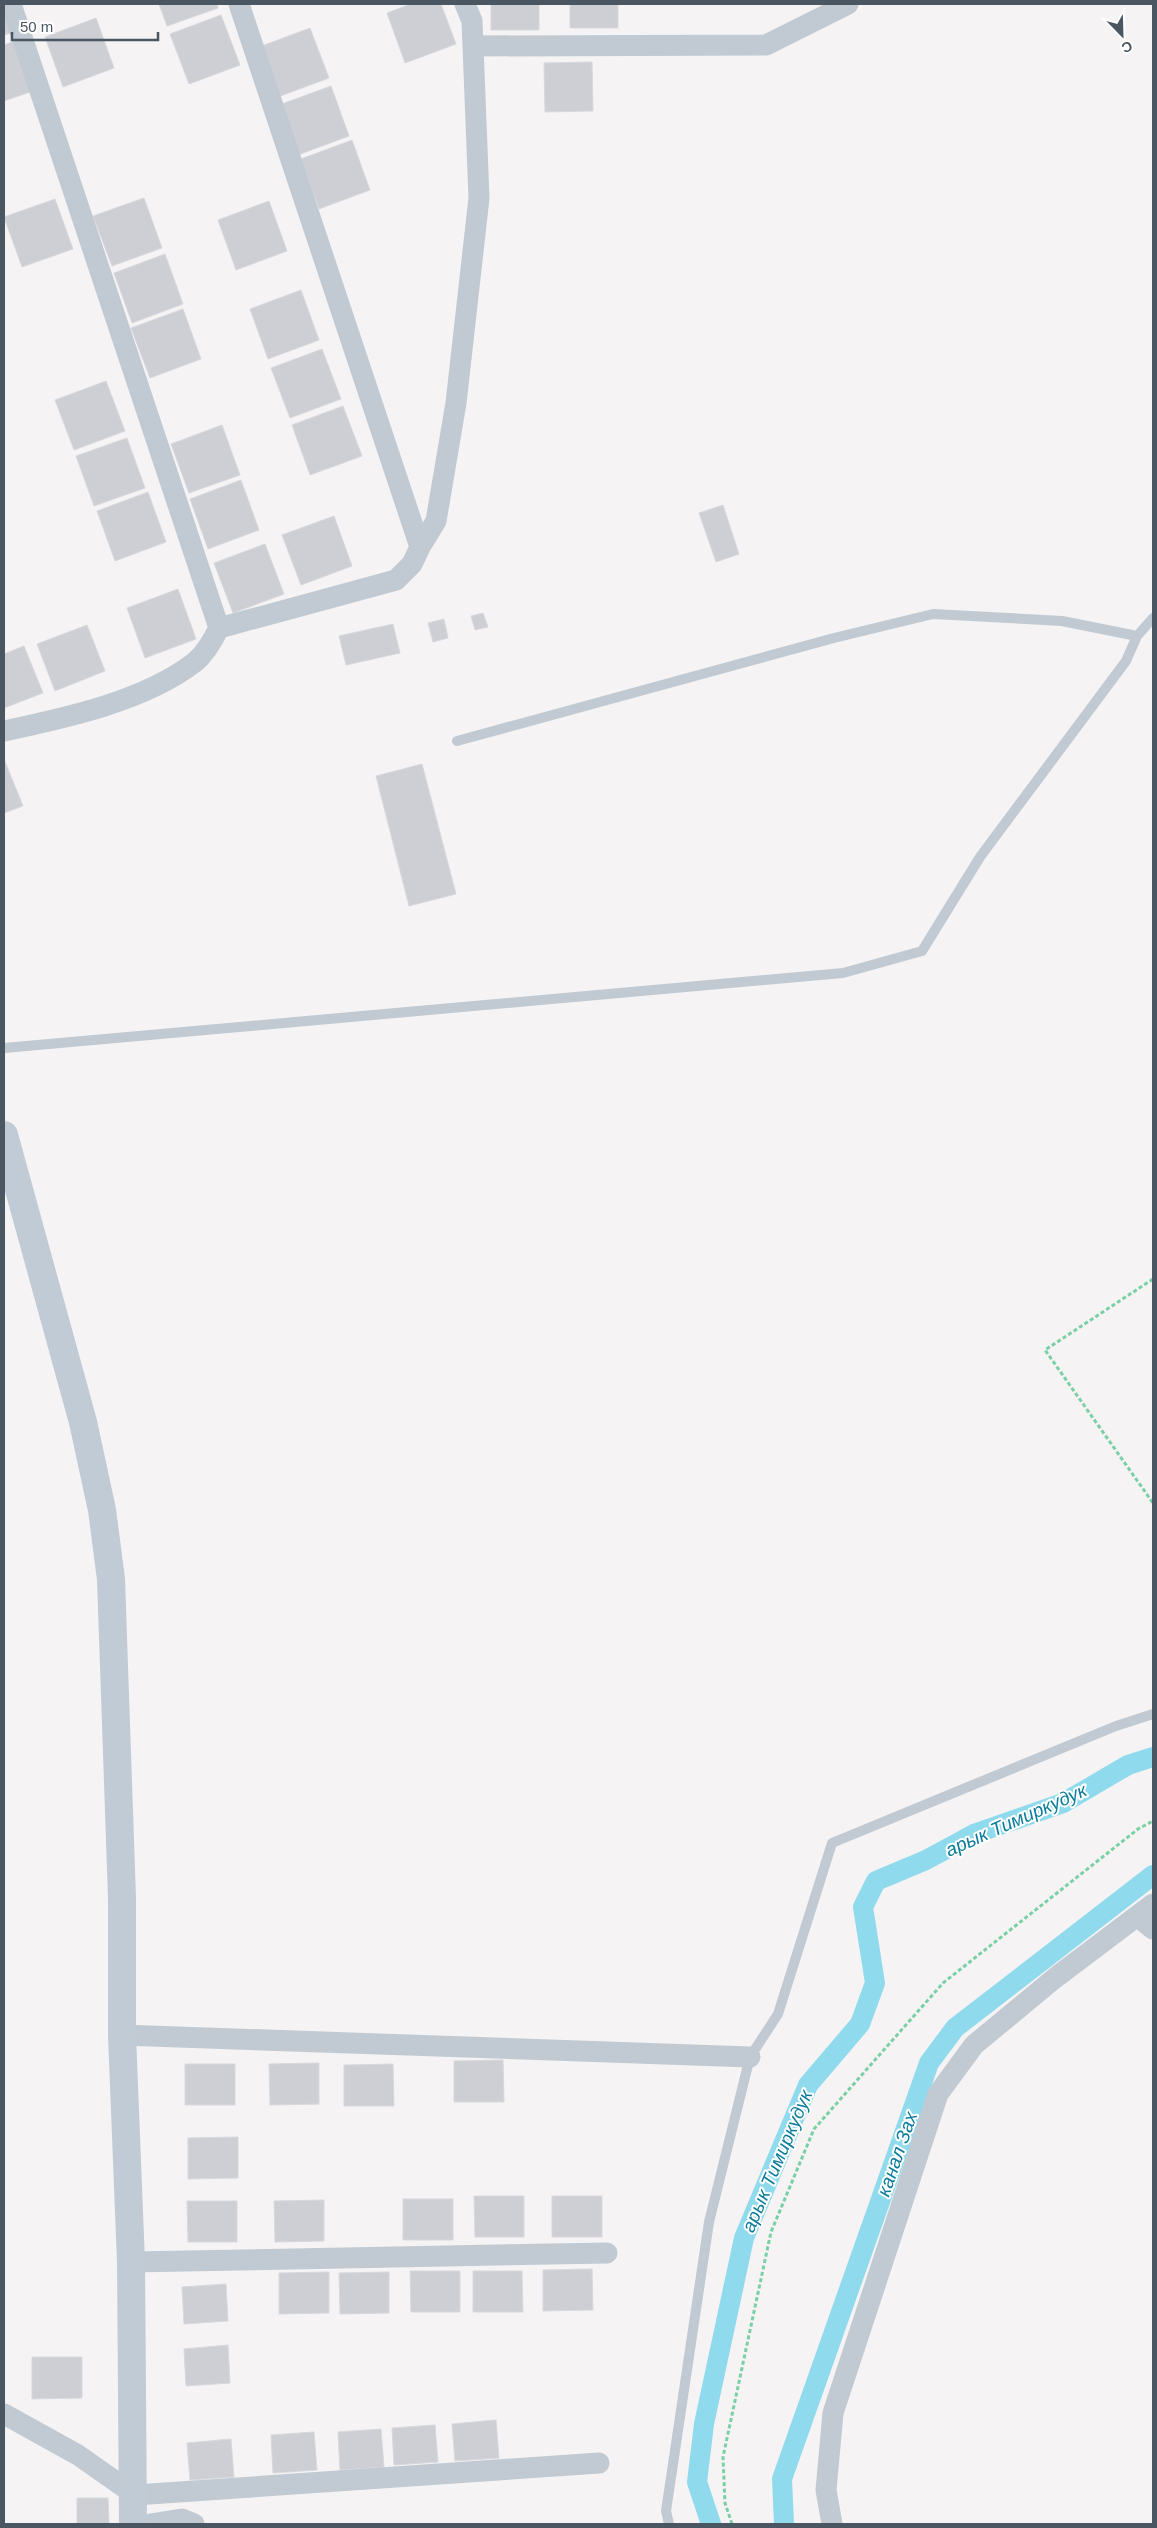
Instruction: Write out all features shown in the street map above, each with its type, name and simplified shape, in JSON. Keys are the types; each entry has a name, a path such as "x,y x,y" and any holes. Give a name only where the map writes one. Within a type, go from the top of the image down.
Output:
{"main road":[{"path":"4,1135 83,1422 107,1546 112,1610 122,1898 122,2035 131,2262 135,2495 133,2524"}],"street":[{"path":"4,731 51,721 130,696 164,681 195,662 211,645 219,628 11,4"},
{"path":"239,4 420,547"},
{"path":"219,628 396,580 412,564 436,521 456,403 478,207 472,21 465,4"},
{"path":"473,46 766,45 848,4"},
{"path":"832,2524 826,2490 833,2413 938,2094 974,2044 1055,1978 1148,1916"},
{"path":"122,2035 750,2057"},
{"path":"131,2262 607,2253"},
{"path":"4,2414 78,2455 135,2495 600,2463"},
{"path":"150,2524 182,2519 194,2524"}],"lane":[{"path":"457,741 824,640 933,614 1062,621 1137,636"},
{"path":"4,1048 843,973 922,951 980,857 1126,661 1137,636 1153,618"},
{"path":"669,2524 666,2511 709,2222 750,2057 778,2014 832,1843 1116,1726 1153,1714"}],"path":[{"path":"1153,1279 1045,1350 1153,1503"},
{"path":"732,2524 725,2503 723,2457 771,2232 814,2129 943,1983 1138,1829 1153,1821"}],"building":[{"path":"4,4 14,32 4,35"},
{"path":"159,4 217,4 218,8 167,26"},
{"path":"411,4 441,4 456,44 405,63 387,13"},
{"path":"491,4 539,4 539,30 491,30"},
{"path":"570,4 618,4 618,28 570,28"},
{"path":"221,15 240,65 189,84 170,34"},
{"path":"96,18 114,68 63,87 45,37"},
{"path":"310,28 329,78 278,97 259,47"},
{"path":"17,40 36,90 4,101 4,45"},
{"path":"592,62 593,111 545,112 544,63"},
{"path":"331,86 349,136 298,155 279,105"},
{"path":"352,140 370,190 319,209 301,159"},
{"path":"144,198 162,248 112,266 93,216"},
{"path":"55,199 73,249 22,267 4,217"},
{"path":"269,201 287,251 236,270 218,220"},
{"path":"165,254 183,304 132,323 114,273"},
{"path":"301,290 319,340 268,359 250,309"},
{"path":"183,309 201,359 150,378 131,328"},
{"path":"322,349 341,399 290,418 271,368"},
{"path":"106,381 125,431 74,450 55,400"},
{"path":"343,406 362,456 310,475 292,425"},
{"path":"222,425 240,475 189,493 171,444"},
{"path":"127,438 145,488 94,506 76,456"},
{"path":"241,480 259,530 208,549 190,499"},
{"path":"148,492 166,542 115,561 97,511"},
{"path":"723,505 739,554 716,562 699,513"},
{"path":"334,516 352,566 301,585 282,535"},
{"path":"265,544 284,594 233,613 214,563"},
{"path":"178,589 196,639 145,658 127,608"},
{"path":"483,613 488,627 475,630 471,616"},
{"path":"444,619 448,638 433,642 428,623"},
{"path":"393,624 400,653 346,665 339,636"},
{"path":"87,625 105,671 55,691 37,644"},
{"path":"24,646 43,693 4,708 4,654"},
{"path":"4,759 23,806 4,813"},
{"path":"422,764 456,894 409,906 376,776"},
{"path":"503,2060 504,2102 454,2102 454,2061"},
{"path":"319,2063 319,2104 270,2105 269,2064"},
{"path":"185,2064 235,2064 235,2105 185,2105"},
{"path":"393,2064 394,2106 344,2106 344,2065"},
{"path":"238,2137 238,2178 188,2179 188,2138"},
{"path":"474,2196 524,2196 524,2237 475,2237"},
{"path":"552,2196 602,2196 602,2237 552,2237"},
{"path":"403,2199 453,2199 453,2240 403,2240"},
{"path":"324,2200 324,2241 275,2242 274,2201"},
{"path":"187,2201 237,2201 237,2242 188,2242"},
{"path":"592,2269 593,2310 543,2311 543,2270"},
{"path":"410,2271 460,2271 460,2312 411,2312"},
{"path":"473,2271 522,2271 523,2312 473,2312"},
{"path":"329,2272 329,2313 279,2314 279,2273"},
{"path":"389,2272 389,2313 340,2314 339,2273"},
{"path":"226,2284 228,2321 184,2324 182,2287"},
{"path":"228,2345 230,2383 186,2386 184,2349"},
{"path":"32,2357 82,2357 82,2398 32,2399"},
{"path":"496,2420 499,2458 455,2461 452,2424"},
{"path":"435,2425 438,2462 394,2465 392,2428"},
{"path":"381,2429 384,2467 340,2470 338,2432"},
{"path":"314,2432 317,2470 273,2473 271,2435"},
{"path":"231,2439 234,2477 190,2480 187,2443"},
{"path":"77,2498 108,2498 109,2524 77,2524"}],"waterway":[{"name":"арык Тимиркудук","path":"711,2524 697,2482 704,2424 744,2238 808,2085 860,2024 875,1983 863,1907 876,1881 926,1860 974,1834 1063,1803 1128,1765 1153,1757"},
{"name":"канал Зах","path":"784,2524 782,2479 929,2063 955,2028 1153,1875"}]}
